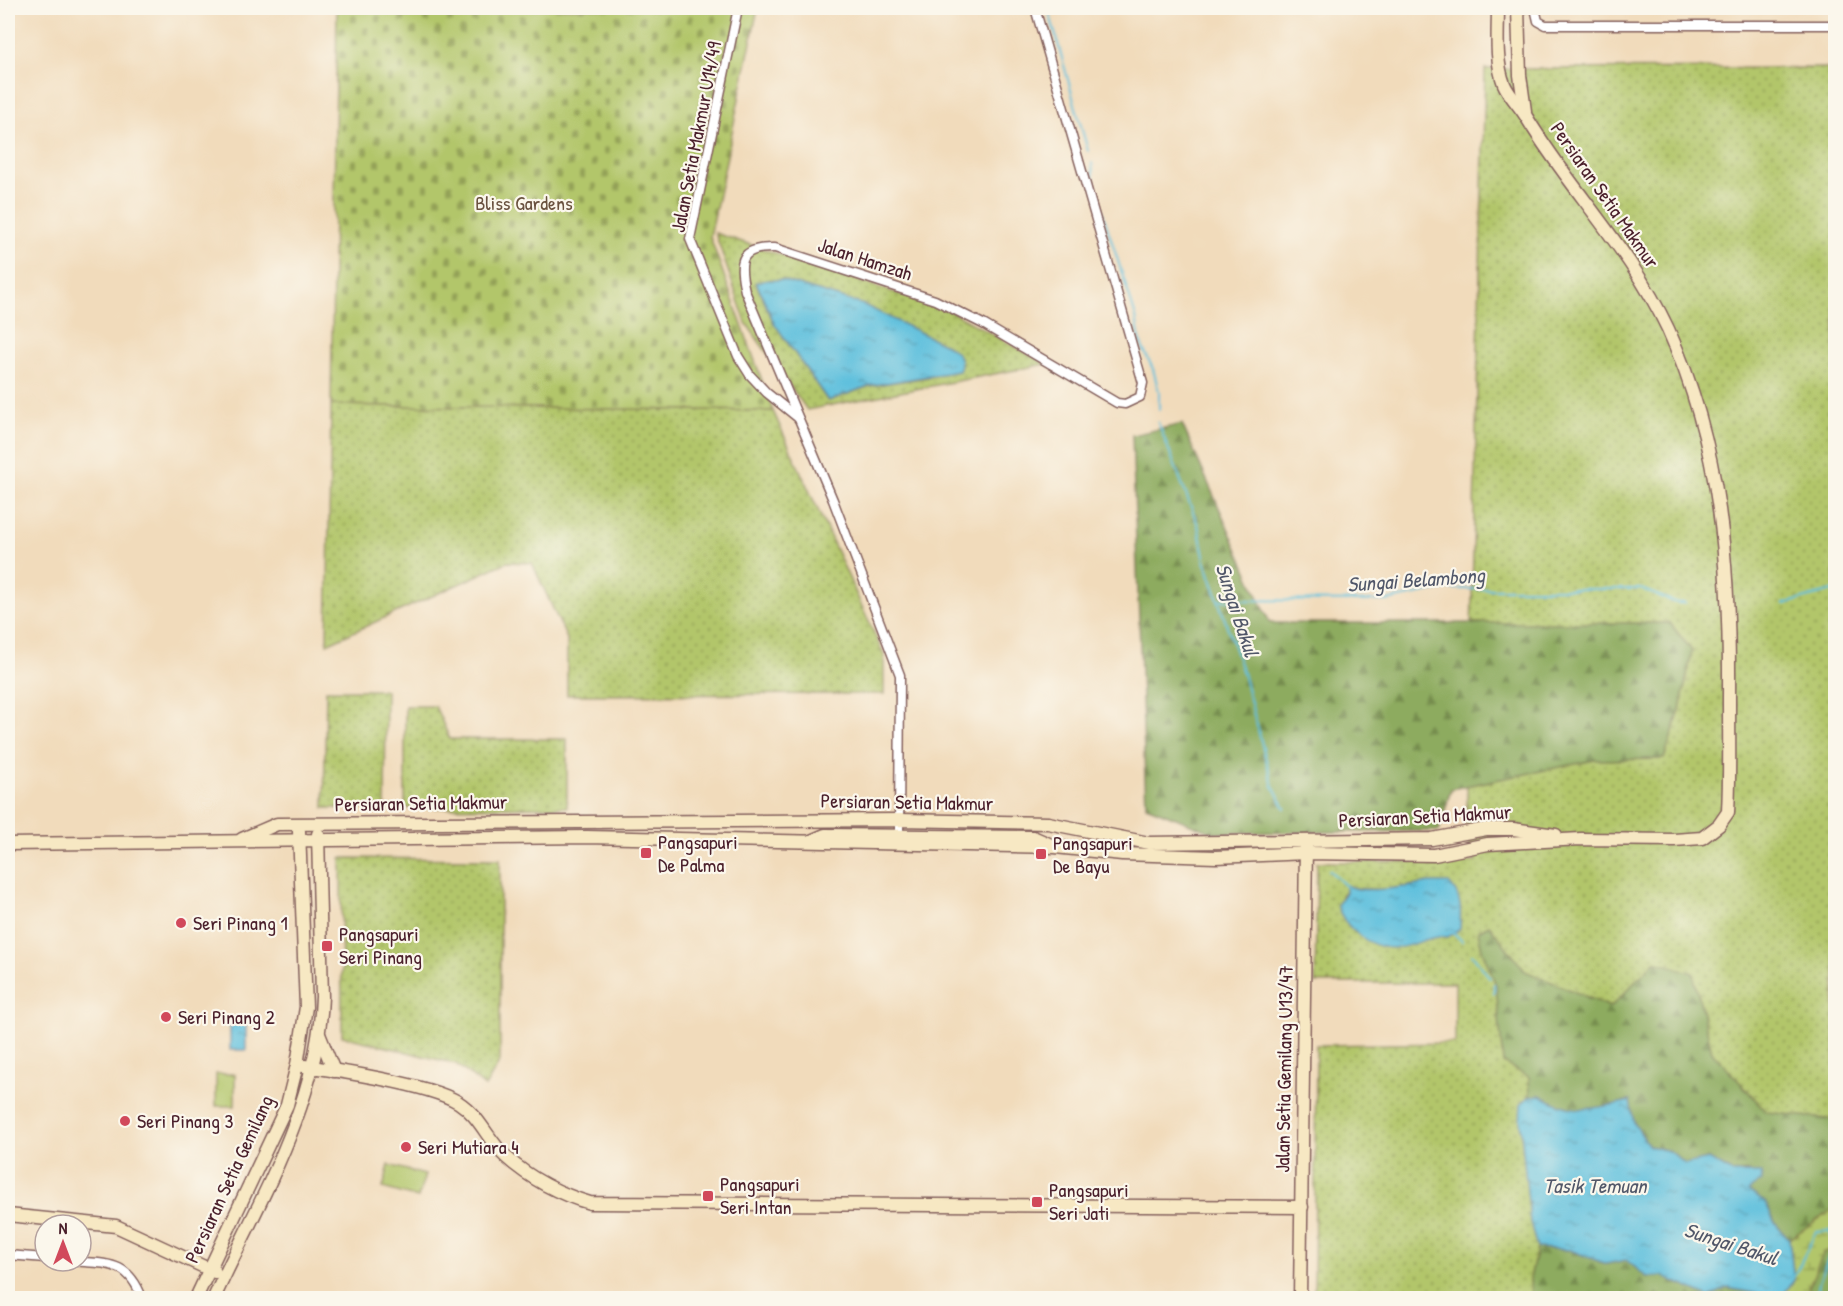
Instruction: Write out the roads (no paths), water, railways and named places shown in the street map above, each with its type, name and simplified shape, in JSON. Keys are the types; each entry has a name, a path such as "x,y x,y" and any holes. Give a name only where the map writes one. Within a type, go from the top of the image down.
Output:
{"street":[{"name":"Jalan Setia Makmur U14/49","path":"738,8 690,239 738,357 750,375 767,393 798,418"},
{"name":"Jalan Hamzah","path":"899,835 900,675 833,500 745,291 742,262 746,253 756,247 775,248 935,300 983,324 1117,403 1125,404 1140,397 1143,383 1035,8"},
{"name":"Persiaran Setia Makmur","path":"233,843 277,824 900,820 1048,823 1149,843 1306,847 1434,855 1488,844 1581,839 1702,838 1719,825 1728,812 1729,676 1725,548 1717,488 1702,424 1669,331 1633,264 1550,156 1526,115 1504,85 1498,54 1498,8"},
{"path":"1518,8 1520,75 1526,115"},
{"path":"1535,10 1539,21 1545,25 1836,25"},
{"name":"Persiaran Setia Gemilang","path":"196,1299 287,1105 297,1065 306,1007 299,824"},
{"name":"Persiaran Setia Gemilang","path":"214,1299 299,1114 312,1067 319,1031 322,997 318,824"},
{"path":"804,843 825,835 1033,837 1055,848"},
{"name":"Persiaran Setia Makmur","path":"8,844 587,837 1055,848 1122,854 1216,857 1306,847"},
{"name":"Jalan Setia Gemilang U13/47","path":"1300,1299 1306,847"},
{"path":"319,1031 325,1054 334,1071"},
{"path":"297,1065 439,1094 458,1102 478,1119 506,1157 568,1197 590,1203 1302,1207"},
{"path":"307,1087 334,1071"},
{"path":"8,1215 116,1226 224,1276"},
{"path":"8,1255 33,1257"},
{"path":"93,1264 119,1267 134,1280 142,1299"}],"water":[{"path":"782,280 864,305 950,347 960,358 959,371 869,386 828,401 774,323 756,282"},
{"path":"1429,883 1449,883 1458,898 1460,929 1448,937 1434,938 1407,946 1384,947 1358,935 1345,921 1337,905 1346,892 1346,885 1374,890"},
{"path":"230,1020 246,1020 246,1050 230,1050"},
{"name":"Tasik Temuan","path":"1540,1095 1563,1106 1584,1109 1630,1101 1634,1123 1649,1146 1670,1151 1685,1164 1709,1159 1733,1173 1761,1173 1762,1181 1748,1191 1766,1203 1774,1221 1789,1239 1794,1280 1781,1298 1727,1288 1709,1297 1662,1276 1647,1277 1626,1260 1606,1264 1570,1250 1537,1248 1530,1222 1520,1121 1521,1104 1530,1096"}],"waterway":[{"name":"Sungai Bakul","path":"1048,8 1088,151"},
{"name":"Sungai Bakul","path":"1092,163 1094,186 1136,317 1140,342 1153,369 1159,392 1159,410"},
{"name":"Sungai Bakul","path":"1158,422 1198,525 1205,561 1243,673 1273,786 1285,808"},
{"name":"Sungai Belambong","path":"1219,600 1386,601 1444,589 1641,589 1677,603 1685,603"},
{"name":"Sungai Belambong","path":"1784,604 1836,590"},
{"name":"Sungai Bakul","path":"1329,870 1347,887"},
{"name":"Sungai Bakul","path":"1453,932 1462,941"},
{"name":"Sungai Bakul","path":"1472,954 1490,978"},
{"name":"Sungai Bakul","path":"1494,984 1494,993"},
{"name":"Sungai Bakul","path":"1792,1280 1816,1232 1830,1231 1834,1245 1819,1282 1817,1298"}],"place":[{"name":"Pangsapuri De Palma","path":"646,853"},
{"name":"Pangsapuri De Bayu","path":"1041,854"},
{"name":"Seri Pinang 1","path":"181,923"},
{"name":"Pangsapuri Seri Pinang","path":"327,946"},
{"name":"Seri Pinang 2","path":"166,1017"},
{"name":"Seri Pinang 3","path":"125,1121"},
{"name":"Seri Mutiara 4","path":"406,1147"},
{"name":"Pangsapuri Seri Intan","path":"708,1196"},
{"name":"Pangsapuri Seri Jati","path":"1037,1202"}],"park label":[{"name":"Bliss Gardens","path":"524,203"}]}
